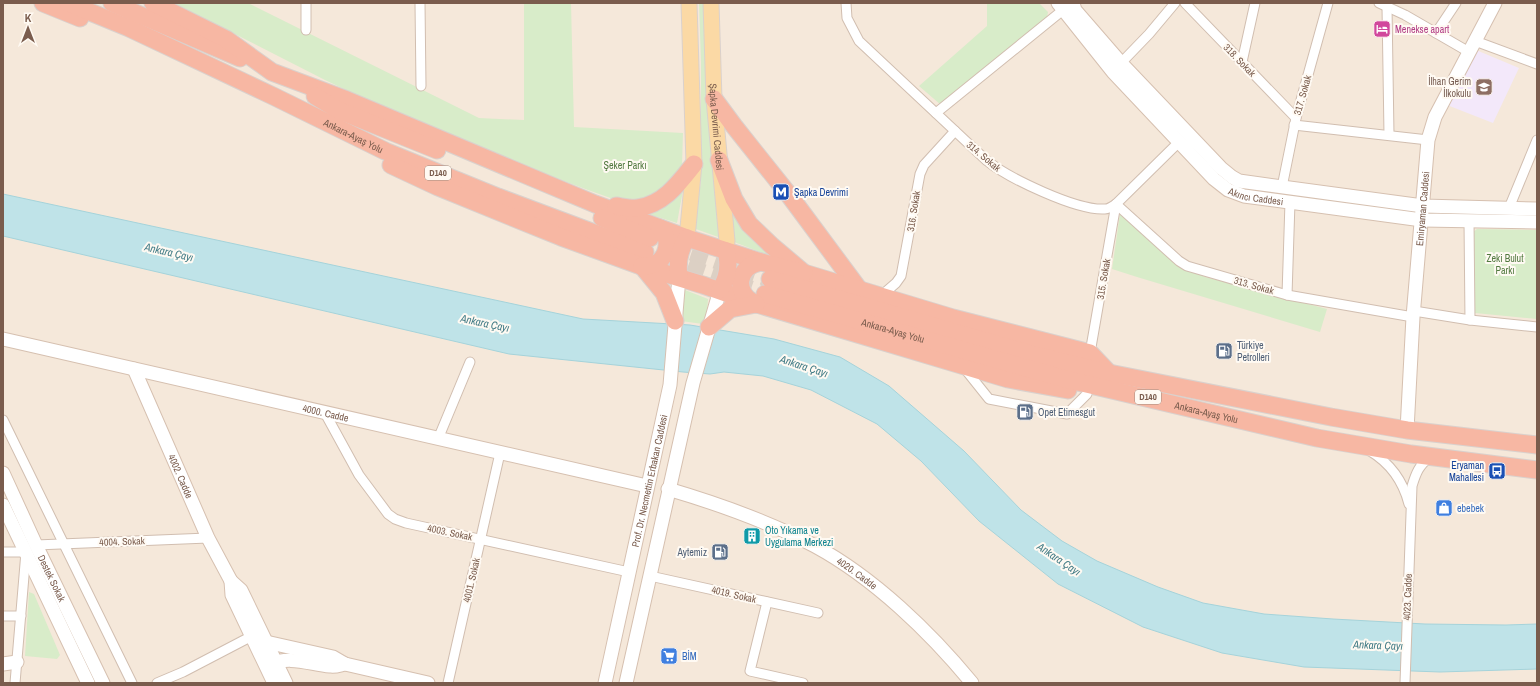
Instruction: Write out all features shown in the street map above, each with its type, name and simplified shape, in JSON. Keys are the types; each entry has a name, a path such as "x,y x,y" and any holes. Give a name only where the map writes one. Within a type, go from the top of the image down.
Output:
{"highway":[{"path":"43,3 127,38 438,187 561,237 649,246 687,238 714,245 726,251 761,262 858,288 953,318 1090,353 1108,373"},
{"name":"Ankara-Ayaş Yolu","path":"68,3 129,28 273,96 384,151 498,197 649,246"},
{"name":"Ankara-Ayaş Yolu","path":"112,3 272,72 338,110 649,246"},
{"path":"153,3 226,39 272,72 354,103 595,204 649,246 679,277 720,290 764,292 963,366 1008,379 1087,394 1119,390"},
{"path":"273,96 347,144"},
{"path":"714,99 789,195 858,288"},
{"path":"719,160 734,199 749,224 804,273"},
{"path":"595,204 637,208 658,201 676,187 694,164"},
{"path":"679,277 678,264 680,252 687,238"},
{"path":"649,246 664,293 675,321"},
{"path":"720,290 728,271 726,251"},
{"path":"761,262 751,264 744,271 740,281 744,296 748,299 764,292"},
{"path":"709,326 730,310 764,292"},
{"name":"Ankara-Ayaş Yolu","path":"764,292 1108,373 1331,417 1407,430 1537,445"},
{"name":"Ankara-Ayaş Yolu","path":"764,292 1065,379 1119,390 1317,438 1431,456 1537,470"}],"main road":[{"path":"687,238 694,164 689,3"},
{"name":"Şapka Devrimi Caddesi","path":"711,3 714,99 728,241 726,251"}],"street":[{"path":"306,3 306,30"},
{"path":"420,3 421,86"},
{"name":"314. Sokak","path":"846,3 847,18 859,41 995,167 1006,174 1054,196 1084,207 1107,209 1116,204 1179,142"},
{"path":"1117,68 1176,3"},
{"name":"318. Sokak","path":"1185,3 1242,62 1295,121"},
{"path":"1242,62 1256,3"},
{"name":"317. Sokak","path":"1282,187 1295,121 1328,3"},
{"path":"1436,33 1456,3"},
{"name":"Emiryaman Caddesi","path":"1407,430 1414,314 1428,140 1435,117 1496,3"},
{"path":"936,112 1060,5"},
{"name":"Akıncı Caddesi","path":"1060,5 1075,10 1117,68 1179,142 1214,179 1228,190 1244,196 1422,220 1537,222"},
{"path":"1384,5 1389,135"},
{"path":"1384,5 1436,33 1472,47 1537,64"},
{"name":"Akıncı Caddesi","path":"1117,68 1226,173 1239,181 1423,206 1537,209"},
{"path":"1295,121 1428,140"},
{"name":"316. Sokak","path":"881,296 896,283 901,276 920,174 924,164 956,131"},
{"path":"1509,208 1537,140"},
{"path":"1287,295 1290,202"},
{"name":"313. Sokak","path":"1116,204 1179,261 1187,266 1287,295 1414,314 1537,327"},
{"name":"315. Sokak","path":"1090,353 1116,204"},
{"path":"1469,221 1470,320"},
{"name":"Prof. Dr. Necmettin Erbakan Caddesi","path":"605,683 670,385 679,277"},
{"name":"Prof. Dr. Necmettin Erbakan Caddesi","path":"626,683 693,382 720,290"},
{"name":"4000. Cadde","path":"3,339 647,486"},
{"path":"438,439 470,362"},
{"path":"963,366 989,399 1067,414 1087,394"},
{"name":"4002. Cadde","path":"134,369 208,538 231,581 232,594 271,664"},
{"name":"4003. Sokak","path":"325,413 359,475 388,514 395,519 406,523 481,538 630,572"},
{"path":"3,420 132,683"},
{"name":"4023. Cadde","path":"1361,445 1382,458 1391,467 1407,495 1410,511"},
{"name":"4001. Sokak","path":"448,683 500,453"},
{"name":"4023. Cadde","path":"1405,680 1406,616 1412,486 1414,477 1419,467 1431,456"},
{"name":"Destek Sokak","path":"3,473 31,548 88,683"},
{"name":"4020. Cadde","path":"668,489 709,501 746,515 816,547 854,572 892,601 925,630 951,657 972,683"},
{"name":"Destek Sokak","path":"3,505 31,548 103,683"},
{"name":"4004. Sokak","path":"3,552 64,544 208,538"},
{"path":"15,683 21,616 31,548"},
{"name":"4019. Sokak","path":"650,576 818,613"},
{"path":"767,602 750,671 803,683"},
{"path":"3,616 21,616"},
{"path":"157,683 258,641 333,657 345,664 428,683"},
{"path":"271,664 300,660 332,667 345,664"},
{"path":"3,664 17,662"},
{"path":"271,664 274,683"},
{"path":"271,664 286,683"}],"shaded area":[{"path":"3,3 1537,3 1537,683 3,683"},
{"name":"İlhan Gerim İlkokulu","path":"1476,50 1519,68 1493,123 1447,105"}],"green space":[{"name":"Şeker Parkı","path":"174,3 248,3 479,118 524,120 524,3 571,3 574,127 683,133 682,166 659,193 637,201 616,200 485,151 403,117 325,80"},
{"path":"699,3 704,3 721,238 693,228 701,182 701,62"},
{"path":"987,3 1039,3 1048,12 1047,17 941,105 919,86 987,26"},
{"path":"684,185 677,223 642,212"},
{"path":"731,205 776,258 734,242"},
{"path":"1120,214 1135,225 1176,264 1205,277 1327,309 1320,332 1112,269"},
{"name":"Zeki Bulut Parkı","path":"1477,229 1537,230 1537,319 1475,313 1472,233"},
{"path":"685,290 708,299 707,313 703,324 681,321"},
{"path":"29,592 34,594 60,655 57,659 25,656"}],"water":[{"name":"Ankara Çayı","path":"3,194 583,319 690,325 774,339 840,357 889,386 964,451 1021,510 1062,541 1097,561 1158,587 1203,603 1264,614 1425,624 1537,624 1537,669 1440,672 1304,667 1222,653 1143,627 1058,584 979,521 921,461 877,424 811,390 763,376 724,372 710,374 683,372 509,354 3,236"}],"tunnel":[{"path":"668,244 770,279"},
{"path":"664,259 765,294"}],"place":[{"name":"Menekse apart","path":"1382,29"},
{"name":"İlhan Gerim İlkokulu","path":"1484,87"},
{"name":"Şapka Devrimi","path":"781,192"},
{"name":"Türkiye Petrolleri","path":"1224,351"},
{"name":"Opet Etimesgut","path":"1025,412"},
{"name":"Eryaman Mahallesi","path":"1497,471"},
{"name":"ebebek","path":"1444,508"},
{"name":"Oto Yıkama ve Uygulama Merkezi","path":"752,536"},
{"name":"Aytemiz","path":"720,552"},
{"name":"BİM","path":"669,656"}]}
